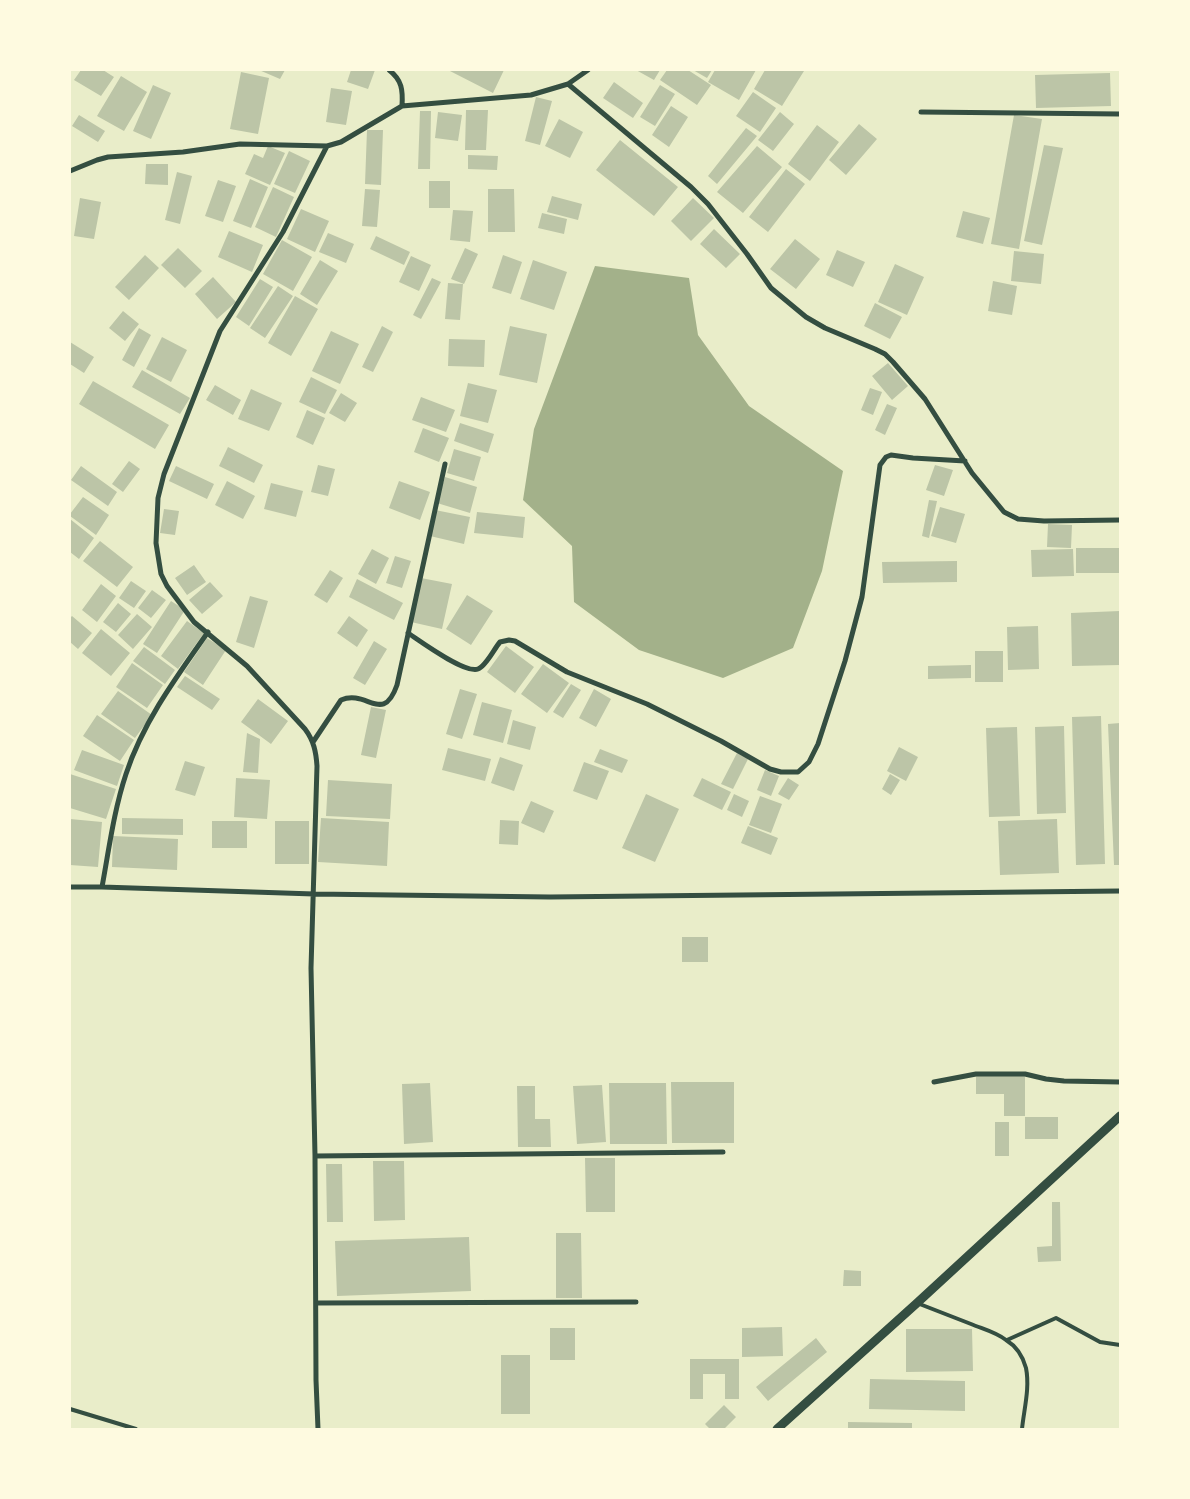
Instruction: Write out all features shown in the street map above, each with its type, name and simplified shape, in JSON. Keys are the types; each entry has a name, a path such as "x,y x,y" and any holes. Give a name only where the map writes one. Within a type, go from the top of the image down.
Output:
{"street":[{"path":"389,70 401,82 403,91 402,106"},
{"path":"70,171 108,157 182,152 240,144 327,146 341,142 402,106 517,98 568,84 588,70"},
{"path":"568,84 691,187 708,204 771,288 806,316 825,328 885,354 925,399 972,473 1004,512 1018,519 1044,521 1120,520"},
{"path":"921,112 1120,114"},
{"path":"318,1429 311,968 316,752 313,742 305,729 247,666 194,622 166,586 161,574 156,543 156,513 164,474 220,331 283,232 327,146"},
{"path":"408,633 446,658 473,670 483,666 500,642 515,641 567,672 647,704 770,769 781,772 798,772 809,762 818,744 862,596 880,465 886,457 891,455 965,461"},
{"path":"313,742 342,700 356,698 384,704 393,697 445,464"},
{"path":"102,887 115,814 126,774 134,754 146,728 169,689 208,632"},
{"path":"70,887 314,894 550,897 1120,891"},
{"path":"934,1082 976,1074 1025,1074 1064,1081 1120,1082"},
{"path":"777,1429 1120,1116"},
{"path":"315,1156 723,1152"},
{"path":"316,1303 636,1302"}],"lane":[{"path":"917,1303 994,1333 1007,1340 1022,1356 1027,1387 1022,1429"},
{"path":"1007,1340 1056,1318 1100,1342 1120,1345"},
{"path":"70,1409 136,1429"}],"shaded area":[{"path":"595,266 689,278 698,335 749,406 843,471 822,571 793,648 723,678 639,650 574,602 572,546 523,500 534,429"}],"building":[{"path":"81,70 103,70 114,77 101,96 74,80"},
{"path":"259,70 285,70 280,79"},
{"path":"351,70 375,70 368,89 347,82"},
{"path":"448,70 504,70 493,93"},
{"path":"636,70 660,70 654,80"},
{"path":"667,70 688,70 711,85 697,105 660,80"},
{"path":"693,70 712,70 707,78"},
{"path":"715,70 756,70 739,100 708,82"},
{"path":"765,70 804,71 782,106 754,89"},
{"path":"241,72 269,78 258,134 230,129"},
{"path":"1110,73 1111,106 1036,108 1035,75"},
{"path":"121,76 147,92 124,131 97,116"},
{"path":"614,82 643,103 633,118 603,98"},
{"path":"153,85 171,93 151,139 133,131"},
{"path":"660,85 675,94 655,126 640,117"},
{"path":"331,88 352,91 346,125 326,122"},
{"path":"753,92 776,108 760,132 736,116"},
{"path":"536,97 552,101 540,145 525,141"},
{"path":"671,106 688,117 669,147 652,135"},
{"path":"466,110 488,110 486,150 465,150"},
{"path":"420,111 431,111 430,169 418,169"},
{"path":"438,112 462,115 458,141 435,138"},
{"path":"780,112 794,124 773,151 758,140"},
{"path":"79,115 105,131 98,142 72,126"},
{"path":"1014,115 1042,119 1019,249 991,244"},
{"path":"559,119 583,132 570,158 545,146"},
{"path":"859,124 877,139 846,175 829,160"},
{"path":"817,125 839,142 810,181 788,164"},
{"path":"746,128 757,136 717,184 708,176"},
{"path":"367,130 383,130 381,185 365,184"},
{"path":"620,140 678,187 654,216 596,170"},
{"path":"1044,145 1063,148 1042,245 1024,241"},
{"path":"268,146 285,153 270,185 245,174 254,154 263,158"},
{"path":"757,146 782,167 743,213 717,192"},
{"path":"289,151 310,161 295,193 274,184"},
{"path":"468,155 498,156 497,170 468,169"},
{"path":"146,164 168,164 168,185 145,184"},
{"path":"786,169 805,184 768,232 749,217"},
{"path":"177,172 192,176 180,224 165,220"},
{"path":"250,179 268,187 251,228 233,221"},
{"path":"218,180 236,186 223,222 205,216"},
{"path":"429,181 450,181 450,208 429,208"},
{"path":"273,187 294,197 276,237 255,227"},
{"path":"365,189 380,190 377,227 362,226"},
{"path":"488,189 514,189 515,232 488,232"},
{"path":"552,196 582,204 578,220 547,212"},
{"path":"80,198 101,202 94,239 74,236"},
{"path":"693,198 714,218 691,241 671,221"},
{"path":"301,209 329,221 315,252 287,239"},
{"path":"453,210 473,211 470,242 450,240"},
{"path":"963,211 990,218 983,244 956,237"},
{"path":"542,213 567,219 564,234 538,228"},
{"path":"714,229 740,254 726,268 700,244"},
{"path":"229,231 263,245 252,272 218,257"},
{"path":"328,233 354,244 346,263 319,252"},
{"path":"376,236 410,252 404,265 370,249"},
{"path":"795,239 820,259 796,289 770,269"},
{"path":"282,240 312,257 293,291 263,274"},
{"path":"178,248 202,271 185,288 161,265"},
{"path":"465,248 478,254 464,284 451,279"},
{"path":"837,250 865,262 853,287 826,275"},
{"path":"1014,251 1044,254 1041,284 1011,281"},
{"path":"145,255 159,268 129,300 115,287"},
{"path":"503,255 522,262 511,294 492,288"},
{"path":"411,256 431,265 419,291 399,282"},
{"path":"320,260 338,271 317,305 300,294"},
{"path":"533,260 567,272 554,310 520,299"},
{"path":"895,264 924,277 907,315 878,302"},
{"path":"213,277 236,302 217,319 195,294"},
{"path":"432,278 441,282 421,319 413,315"},
{"path":"260,279 273,287 249,326 236,317"},
{"path":"993,281 1017,286 1012,315 988,311"},
{"path":"448,283 463,284 460,320 445,319"},
{"path":"278,286 293,296 265,338 250,328"},
{"path":"295,296 318,309 291,356 268,343"},
{"path":"875,303 902,317 890,339 864,326"},
{"path":"123,311 139,324 125,341 109,328"},
{"path":"382,326 393,332 373,372 362,367"},
{"path":"510,326 547,334 537,383 499,375"},
{"path":"139,328 151,335 134,367 122,360"},
{"path":"331,331 359,344 340,384 312,371"},
{"path":"162,337 187,350 171,382 146,369"},
{"path":"449,339 485,340 484,367 448,366"},
{"path":"70,342 94,357 84,373 70,364"},
{"path":"888,363 908,386 892,400 872,376"},
{"path":"142,370 190,398 180,414 132,387"},
{"path":"311,377 337,390 325,414 299,402"},
{"path":"93,381 169,425 155,449 79,404"},
{"path":"468,383 497,390 488,423 460,416"},
{"path":"215,385 241,400 233,415 206,400"},
{"path":"870,388 882,392 873,415 861,410"},
{"path":"251,389 282,403 269,431 238,419"},
{"path":"341,393 357,403 345,422 329,413"},
{"path":"421,397 455,410 446,432 412,420"},
{"path":"887,404 897,408 885,435 875,430"},
{"path":"307,410 325,418 313,445 296,437"},
{"path":"460,423 494,434 488,453 454,441"},
{"path":"423,428 449,438 439,462 414,452"},
{"path":"228,447 263,465 254,483 219,466"},
{"path":"454,449 481,457 474,481 447,473"},
{"path":"129,461 140,469 123,492 112,484"},
{"path":"318,465 335,469 328,496 311,492"},
{"path":"935,465 953,470 944,496 926,490"},
{"path":"81,466 117,492 108,506 71,480"},
{"path":"176,466 214,484 207,499 169,481"},
{"path":"445,477 477,487 470,513 437,503"},
{"path":"227,481 255,496 243,519 215,505"},
{"path":"399,481 430,492 420,520 389,508"},
{"path":"271,483 303,491 296,517 264,509"},
{"path":"83,497 109,515 96,535 70,516"},
{"path":"929,500 937,501 929,538 922,536"},
{"path":"940,507 965,514 956,543 931,536"},
{"path":"164,509 179,511 175,535 160,533"},
{"path":"435,510 470,517 464,544 430,536"},
{"path":"477,512 525,517 523,538 474,533"},
{"path":"70,519 94,538 79,559 70,552"},
{"path":"1048,524 1072,525 1071,548 1047,547"},
{"path":"100,541 133,567 117,587 83,561"},
{"path":"1076,548 1120,548 1120,573 1076,573"},
{"path":"372,549 389,558 376,584 358,574"},
{"path":"1073,549 1074,576 1032,577 1031,550"},
{"path":"395,556 411,561 402,588 386,583"},
{"path":"957,561 957,582 883,583 882,562"},
{"path":"194,565 206,582 187,595 175,578"},
{"path":"330,570 343,578 327,603 314,595"},
{"path":"421,578 452,584 442,629 411,622"},
{"path":"357,579 403,603 394,620 349,597"},
{"path":"131,581 146,591 134,608 119,598"},
{"path":"210,582 223,596 202,614 189,600"},
{"path":"101,584 116,596 97,622 82,610"},
{"path":"152,590 166,600 151,618 138,608"},
{"path":"467,595 493,611 471,645 446,629"},
{"path":"250,596 268,601 254,648 236,642"},
{"path":"171,601 185,610 157,653 143,644"},
{"path":"118,603 131,614 116,632 103,622"},
{"path":"1120,611 1120,665 1072,666 1071,613"},
{"path":"137,614 152,627 133,649 118,635"},
{"path":"72,616 92,633 78,649 70,642 70,618"},
{"path":"349,616 368,630 357,647 337,633"},
{"path":"187,621 204,633 178,669 161,656"},
{"path":"1038,626 1039,669 1008,670 1007,627"},
{"path":"101,629 130,653 111,676 82,653"},
{"path":"207,638 226,650 203,685 184,672"},
{"path":"374,641 387,649 365,685 353,678"},
{"path":"506,646 534,667 515,693 487,672"},
{"path":"144,647 175,670 165,684 133,661"},
{"path":"975,651 1003,651 1003,682 975,682"},
{"path":"132,663 163,685 147,708 116,687"},
{"path":"543,664 569,683 547,713 521,694"},
{"path":"971,665 971,678 928,679 928,666"},
{"path":"185,676 220,699 212,710 177,687"},
{"path":"571,684 581,690 563,718 553,712"},
{"path":"460,689 477,694 462,739 446,734"},
{"path":"594,689 611,699 596,727 579,718"},
{"path":"118,691 152,715 135,738 101,714"},
{"path":"258,699 288,721 271,744 241,722"},
{"path":"482,702 512,710 503,743 473,735"},
{"path":"371,707 386,710 376,758 361,755"},
{"path":"97,715 134,740 120,761 83,736"},
{"path":"1101,716 1105,864 1076,865 1072,717"},
{"path":"513,720 536,727 530,750 507,744"},
{"path":"1120,723 1120,865 1114,865 1108,724"},
{"path":"1064,726 1066,813 1037,814 1035,727"},
{"path":"1017,727 1020,816 989,817 986,728"},
{"path":"247,733 260,739 258,773 243,772"},
{"path":"899,747 918,757 906,781 887,771"},
{"path":"448,748 491,759 485,781 442,770"},
{"path":"600,749 628,760 622,773 594,762"},
{"path":"82,750 124,765 117,786 74,770"},
{"path":"737,753 748,759 733,789 721,784"},
{"path":"500,757 523,765 514,791 491,783"},
{"path":"185,761 205,767 195,796 175,790"},
{"path":"584,762 609,771 597,800 573,791"},
{"path":"765,770 779,776 771,796 757,790"},
{"path":"70,774 116,789 106,819 70,808"},
{"path":"890,774 900,780 891,795 882,789"},
{"path":"236,778 270,780 267,819 234,817"},
{"path":"702,778 731,792 722,810 693,796"},
{"path":"788,778 799,785 789,800 778,794"},
{"path":"328,780 392,784 390,819 326,816"},
{"path":"646,794 679,809 655,862 622,848"},
{"path":"734,794 749,801 742,817 727,810"},
{"path":"760,796 782,804 771,833 749,825"},
{"path":"531,801 554,811 544,833 521,823"},
{"path":"122,818 183,819 183,835 122,834"},
{"path":"321,818 389,822 387,866 318,862"},
{"path":"70,819 102,822 98,867 70,865"},
{"path":"1057,819 1059,873 1000,875 998,821"},
{"path":"500,820 519,821 518,845 499,844"},
{"path":"212,821 247,821 247,848 212,848"},
{"path":"275,821 309,821 309,864 275,864"},
{"path":"748,826 778,838 771,855 741,843"},
{"path":"113,836 178,839 177,870 112,867"},
{"path":"682,937 708,937 708,962 682,962"},
{"path":"976,1075 1025,1075 1025,1116 1004,1116 1004,1094 976,1094"},
{"path":"671,1082 734,1082 734,1143 672,1143"},
{"path":"430,1083 433,1142 404,1144 402,1084"},
{"path":"609,1083 666,1083 667,1144 610,1144"},
{"path":"602,1085 606,1142 577,1144 573,1086"},
{"path":"517,1086 535,1086 535,1119 550,1119 551,1147 518,1147"},
{"path":"1025,1117 1058,1117 1058,1139 1025,1139"},
{"path":"995,1122 1009,1122 1009,1156 995,1156"},
{"path":"585,1158 615,1158 615,1212 586,1212"},
{"path":"373,1161 404,1161 405,1220 374,1221"},
{"path":"326,1164 342,1164 343,1222 327,1222"},
{"path":"1052,1202 1060,1202 1061,1261 1038,1262 1037,1247 1052,1246"},
{"path":"556,1233 581,1233 582,1298 556,1298"},
{"path":"469,1237 471,1291 337,1296 335,1241"},
{"path":"844,1270 861,1271 861,1286 843,1286"},
{"path":"782,1327 783,1356 742,1357 742,1328"},
{"path":"550,1328 575,1328 575,1360 550,1360"},
{"path":"906,1329 972,1329 973,1371 906,1372"},
{"path":"816,1338 827,1352 768,1401 756,1387"},
{"path":"501,1355 530,1355 530,1414 501,1414"},
{"path":"690,1359 739,1359 739,1399 725,1399 725,1374 703,1374 703,1399 690,1399"},
{"path":"870,1379 965,1381 965,1411 869,1409"},
{"path":"724,1405 736,1417 724,1429 710,1429 705,1424"},
{"path":"848,1422 912,1423 912,1429 848,1429"}]}
